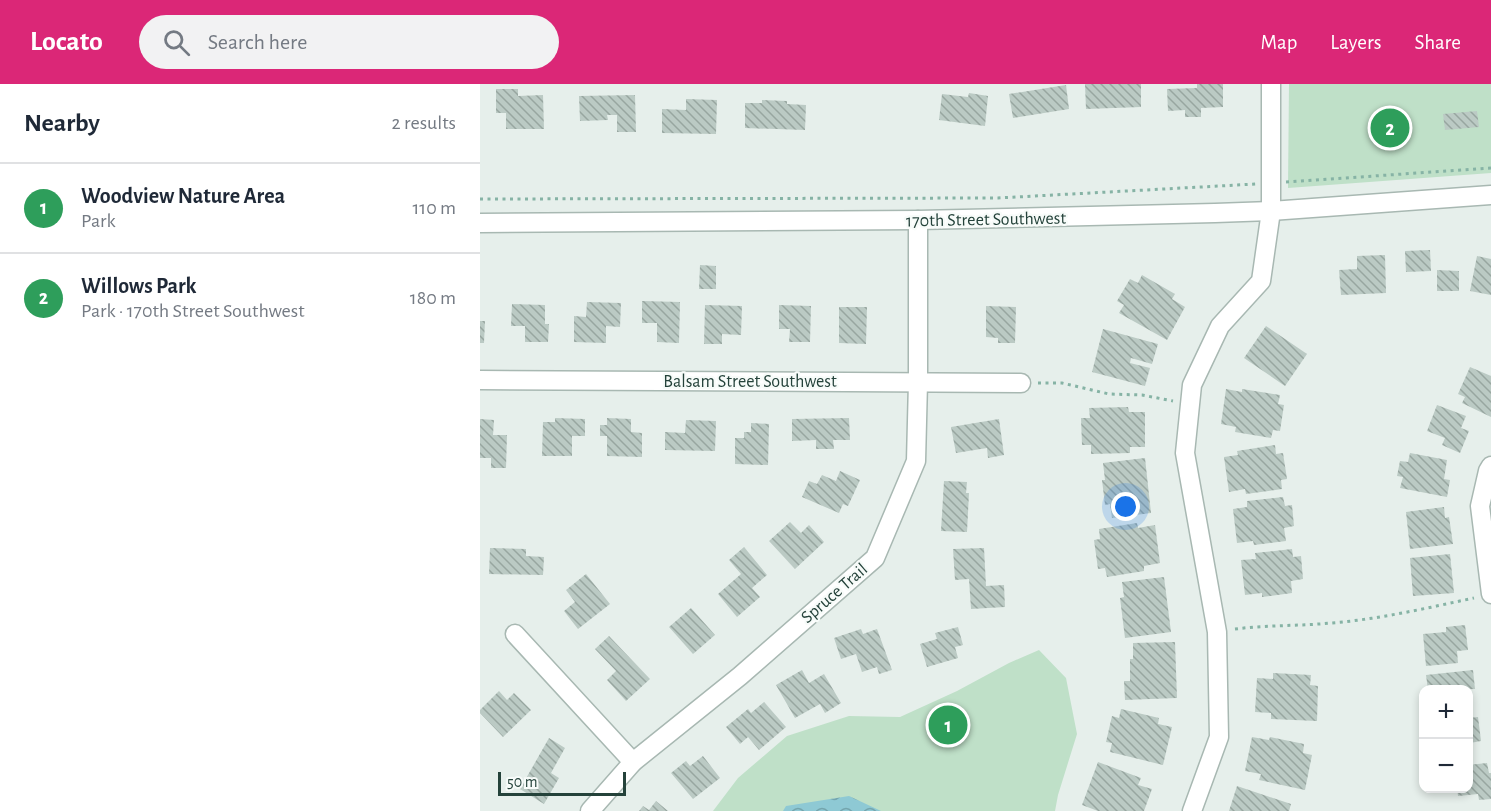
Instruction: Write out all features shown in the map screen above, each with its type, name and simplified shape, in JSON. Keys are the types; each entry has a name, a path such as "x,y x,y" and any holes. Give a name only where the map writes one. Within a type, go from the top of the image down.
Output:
{"street":[{"path":"1192,811 1219,737 1217,632 1185,453 1192,385 1220,326 1261,281 1271,211 1271,84"},
{"name":"170th Street Southwest","path":"480,223 918,220 1271,211 1491,195"},
{"name":"Spruce Trail","path":"590,811 633,762 740,676 875,558 916,461 918,220"},
{"name":"Balsam Street Southwest","path":"480,380 1021,383"},
{"path":"1483,596 1480,506 1491,466"},
{"path":"515,634 633,762"}],"path":[{"path":"480,200 998,198 1491,168"},
{"path":"1021,383 1062,383 1109,394 1142,395 1190,405"},
{"path":"1217,632 1251,627 1330,624 1381,618 1483,596"}],"green space":[{"path":"1289,84 1491,84 1491,173 1288,188"},
{"path":"1039,650 1066,678 1077,734 1055,811 713,811 738,778 787,736 849,716 900,717"}],"water":[{"path":"849,796 881,811 783,811 786,806"}],"building":[{"path":"1085,84 1141,84 1141,107 1086,109"},
{"path":"1197,84 1223,84 1223,107 1201,108 1201,117 1185,117 1185,110 1168,111 1167,89 1197,88"},
{"path":"1066,85 1069,109 1013,118 1009,94"},
{"path":"496,89 518,89 518,96 543,95 544,129 506,129 506,113 496,113"},
{"path":"969,93 988,96 985,126 939,120 942,94 968,97"},
{"path":"635,95 636,132 617,132 617,115 607,115 608,120 580,121 579,96"},
{"path":"686,99 717,100 716,134 662,133 662,109 686,110"},
{"path":"762,100 787,101 787,104 806,105 805,130 745,128 745,103 762,103"},
{"path":"1477,111 1479,127 1445,130 1443,114"},
{"path":"1430,250 1431,271 1406,272 1405,251"},
{"path":"1385,255 1386,293 1341,295 1339,270 1357,269 1357,256"},
{"path":"1477,256 1491,259 1491,295 1470,291"},
{"path":"700,265 716,266 716,289 699,289"},
{"path":"1437,270 1459,271 1459,291 1437,291"},
{"path":"1142,275 1175,294 1172,299 1185,307 1167,340 1119,313 1124,305 1117,301 1130,279 1138,283"},
{"path":"642,301 680,302 679,343 657,342 657,323 642,323"},
{"path":"587,302 621,303 620,327 606,326 606,343 574,342 574,316 586,317"},
{"path":"512,304 545,305 545,324 549,324 548,342 525,342 525,326 511,326"},
{"path":"705,305 742,306 741,335 722,334 722,344 704,344"},
{"path":"779,305 811,306 810,342 789,342 790,329 779,329"},
{"path":"986,306 1016,307 1015,343 998,343 998,338 986,337"},
{"path":"839,307 867,307 866,344 839,343"},
{"path":"480,321 485,321 484,343 480,343"},
{"path":"1266,326 1307,354 1285,386 1244,358"},
{"path":"1103,329 1158,344 1152,364 1131,358 1130,363 1150,368 1145,386 1092,372"},
{"path":"1470,367 1491,376 1491,417 1462,403 1465,397 1458,394"},
{"path":"1226,389 1280,395 1278,404 1284,405 1280,431 1273,430 1271,438 1235,432 1236,427 1221,424"},
{"path":"1437,405 1466,416 1461,428 1469,431 1460,453 1442,445 1445,438 1427,431"},
{"path":"1128,407 1129,412 1145,412 1145,447 1130,447 1130,453 1091,454 1091,445 1082,445 1081,418 1090,418 1089,408"},
{"path":"555,418 585,419 585,436 572,436 572,456 542,456 543,422 555,422"},
{"path":"607,418 631,419 631,432 642,433 642,457 607,456 607,436 600,436 600,425 607,425"},
{"path":"849,418 850,440 833,440 834,449 816,449 816,440 792,441 792,419"},
{"path":"480,419 494,420 493,435 507,435 506,468 491,468 491,458 480,458"},
{"path":"999,419 1004,455 988,458 987,448 956,453 951,427"},
{"path":"686,420 716,421 715,451 665,450 665,432 685,433"},
{"path":"751,423 769,424 768,465 735,464 735,438 744,438 744,432 751,432"},
{"path":"1275,445 1276,454 1283,453 1287,479 1281,480 1282,489 1246,494 1245,489 1229,492 1224,457 1238,455 1237,451"},
{"path":"1410,453 1447,460 1444,479 1450,480 1447,497 1400,488 1403,477 1397,476 1400,461 1408,462"},
{"path":"1145,458 1151,513 1112,518 1110,504 1105,505 1102,480 1105,480 1103,463"},
{"path":"840,471 860,480 848,506 843,504 839,513 802,497 809,481 817,484 822,475 836,481"},
{"path":"944,481 967,482 966,493 969,493 967,532 941,531"},
{"path":"1283,497 1285,506 1292,505 1294,526 1284,528 1286,541 1254,545 1253,541 1237,543 1233,509 1247,507 1247,501"},
{"path":"1444,507 1445,518 1449,517 1453,544 1410,549 1406,512"},
{"path":"790,522 801,533 809,525 824,542 795,569 769,541"},
{"path":"1137,523 1138,528 1155,525 1160,563 1144,566 1144,571 1107,577 1105,568 1098,569 1094,540 1100,539 1099,529"},
{"path":"744,547 767,575 752,588 760,597 737,617 718,594 741,574 729,560"},
{"path":"490,548 526,549 526,556 544,557 543,575 489,574"},
{"path":"984,548 986,586 1004,585 1005,607 971,609 969,579 955,580 953,549"},
{"path":"1292,549 1293,557 1301,556 1303,579 1291,581 1292,593 1262,597 1262,593 1245,595 1241,560 1256,559 1255,553"},
{"path":"1450,554 1454,593 1413,596 1410,558"},
{"path":"586,574 610,604 578,629 564,611 575,602 566,590"},
{"path":"1164,577 1171,632 1125,638 1120,598 1124,597 1122,582"},
{"path":"691,608 715,635 693,654 669,627"},
{"path":"1465,625 1468,650 1457,651 1458,663 1426,666 1423,634 1446,632 1446,627"},
{"path":"958,627 963,645 955,647 958,658 927,667 920,644 937,639 935,633"},
{"path":"861,629 863,634 877,629 892,670 879,674 877,667 862,672 856,654 841,659 834,638"},
{"path":"609,636 650,679 626,701 607,680 616,671 595,649"},
{"path":"1175,642 1177,698 1125,700 1124,681 1130,681 1133,643"},
{"path":"802,670 809,683 824,674 841,703 825,713 820,704 795,718 776,685"},
{"path":"1473,670 1475,689 1473,689 1473,685 1427,685 1426,675"},
{"path":"1273,673 1311,675 1310,685 1318,686 1317,721 1271,719 1271,713 1255,712 1257,678 1273,679"},
{"path":"499,691 507,700 514,693 531,710 503,737 480,713 480,710"},
{"path":"764,702 786,727 759,750 748,737 740,744 726,727 748,709 751,713"},
{"path":"1121,709 1159,718 1158,724 1172,727 1163,765 1110,752 1112,743 1106,742 1112,716 1119,718"},
{"path":"1478,717 1481,741 1473,742 1473,739 1473,718"},
{"path":"1252,737 1269,740 1270,737 1304,744 1303,753 1312,755 1305,790 1259,780 1261,774 1245,771"},
{"path":"549,738 565,748 551,773 559,778 544,804 520,789"},
{"path":"703,756 720,778 693,799 671,773 686,761 690,766"},
{"path":"1098,762 1141,778 1138,785 1152,789 1144,811 1098,811 1082,805"},
{"path":"1487,763 1489,773 1491,773 1491,799 1479,800 1478,794 1458,796 1458,793 1473,793 1473,764"},
{"path":"1237,786 1291,804 1289,811 1229,811"},
{"path":"656,801 668,811 639,811 643,806 649,810"}],"place":[{"name":"Willows Park","path":"1390,128"},
{"name":"Woodview Nature Area","path":"948,725"}]}
